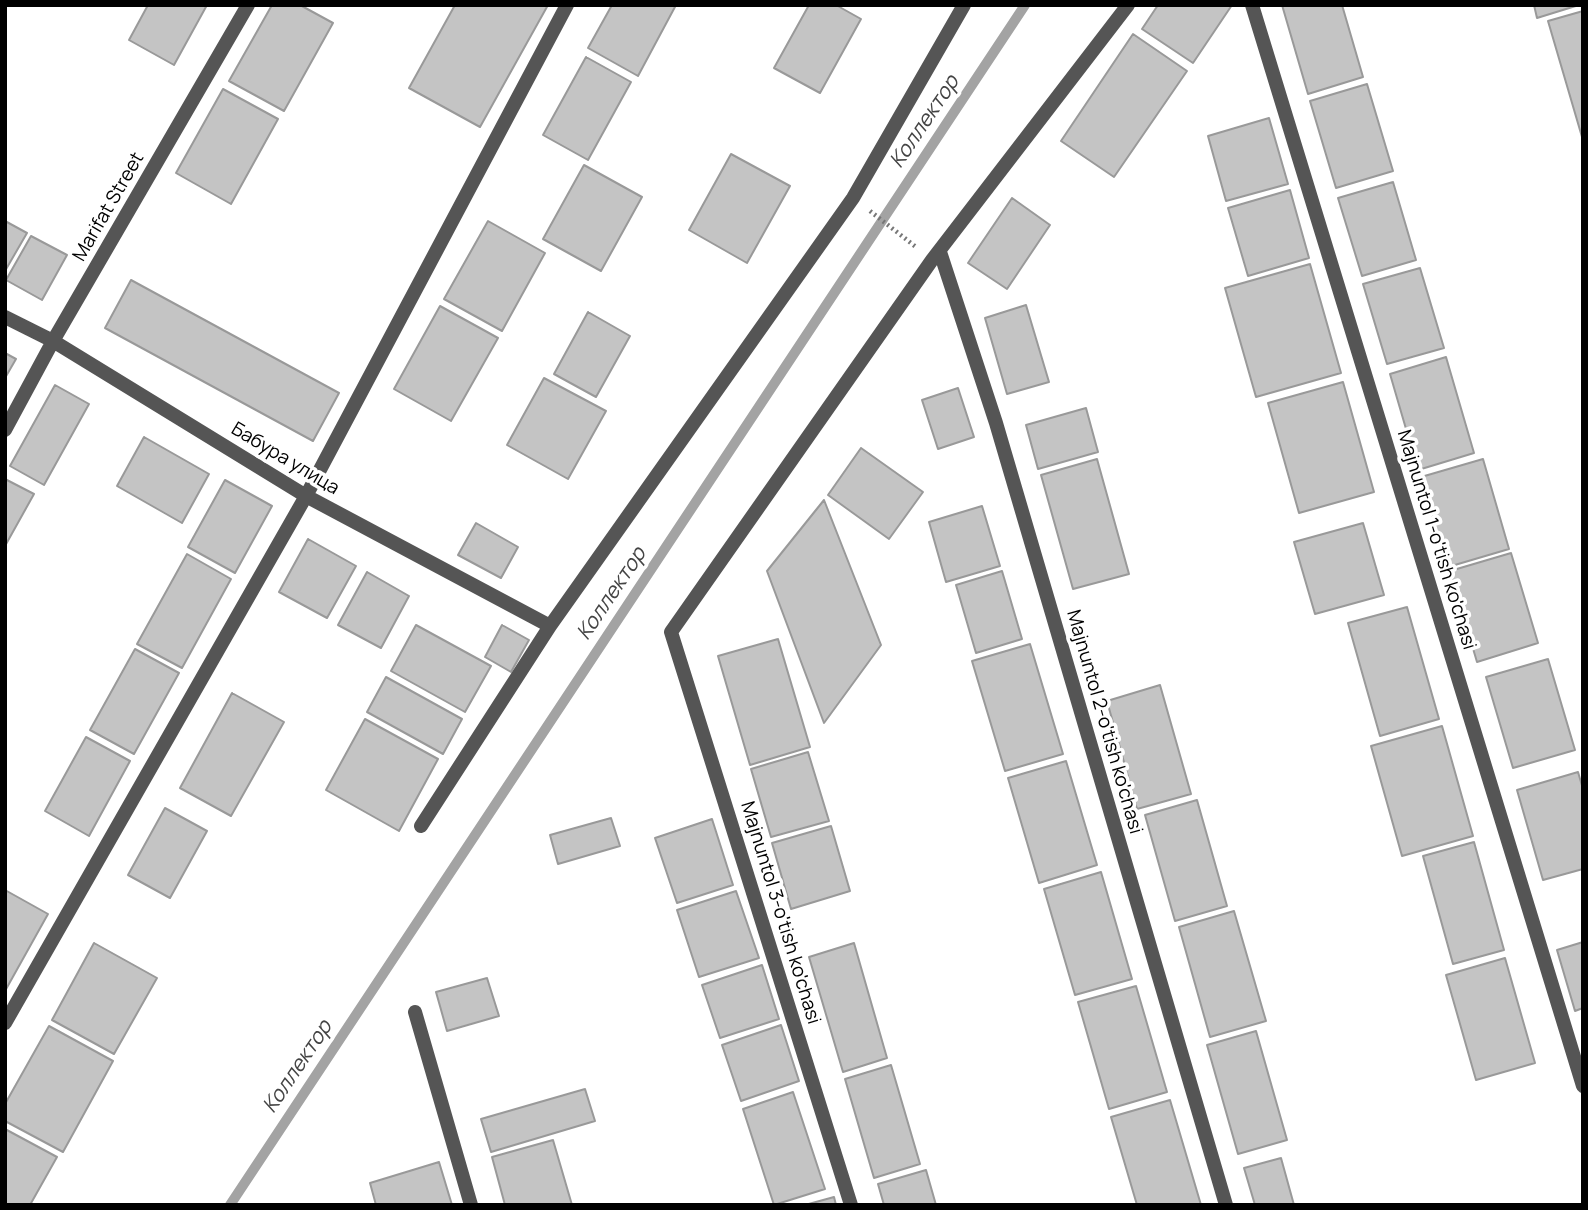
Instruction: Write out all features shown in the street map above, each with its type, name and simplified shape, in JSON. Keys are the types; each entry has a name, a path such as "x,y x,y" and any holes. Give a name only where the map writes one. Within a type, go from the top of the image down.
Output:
{"street":[{"name":"Marifat Street","path":"5,430 53,341 248,5"},
{"path":"5,1023 306,496 567,5"},
{"path":"421,826 550,625 853,198 964,5"},
{"path":"936,256 1128,5"},
{"name":"Majnuntol 1-o'tish ko'chasi","path":"1252,5 1583,1086"},
{"name":"Majnuntol 3-o'tish ko'chasi","path":"851,1205 671,632 936,256"},
{"name":"Majnuntol 2-o'tish ko'chasi","path":"936,256 1000,436 1226,1205"},
{"name":"Бабура улица","path":"5,317 53,341 306,496 550,625"},
{"path":"415,1012 471,1205"}],"path":[{"path":"853,198 936,256"}],"building":[{"path":"148,5 207,5 174,65 129,40"},
{"path":"272,5 300,5 333,23 284,111 229,81"},
{"path":"455,5 548,5 480,127 409,88"},
{"path":"612,5 676,5 638,76 588,48"},
{"path":"809,5 836,5 861,19 820,93 774,68"},
{"path":"1158,5 1232,5 1193,63 1142,29"},
{"path":"1282,5 1342,5 1363,77 1308,94"},
{"path":"1534,5 1579,5 1537,18"},
{"path":"1583,11 1583,137 1582,137 1548,21"},
{"path":"1133,34 1187,71 1114,177 1061,141"},
{"path":"586,57 631,82 588,160 543,135"},
{"path":"1367,84 1393,171 1336,188 1310,101"},
{"path":"223,89 278,119 231,204 176,173"},
{"path":"1269,118 1288,184 1226,201 1208,136"},
{"path":"731,154 790,186 747,263 689,230"},
{"path":"584,165 642,197 601,271 543,239"},
{"path":"1393,182 1416,260 1362,276 1338,198"},
{"path":"1290,190 1309,258 1248,276 1228,208"},
{"path":"1012,198 1050,225 1007,289 968,263"},
{"path":"5,221 27,233 5,271"},
{"path":"488,221 545,253 502,331 444,299"},
{"path":"31,236 67,255 42,300 6,280"},
{"path":"1310,264 1341,373 1256,397 1225,288"},
{"path":"1420,268 1444,348 1387,364 1363,284"},
{"path":"131,280 339,393 313,441 105,328"},
{"path":"1026,305 1049,382 1007,394 985,318"},
{"path":"440,306 498,338 451,421 394,389"},
{"path":"588,312 630,336 596,397 554,374"},
{"path":"5,353 16,359 5,378"},
{"path":"1446,357 1474,453 1418,470 1390,374"},
{"path":"544,378 606,411 568,479 507,445"},
{"path":"1343,382 1374,492 1299,513 1268,403"},
{"path":"55,385 89,404 44,485 10,466"},
{"path":"958,388 974,437 938,449 922,400"},
{"path":"1086,408 1098,452 1038,469 1026,425"},
{"path":"144,437 209,474 182,523 117,486"},
{"path":"861,448 923,492 889,539 828,495"},
{"path":"1097,459 1129,574 1073,589 1041,475"},
{"path":"1483,459 1509,549 1448,567 1421,477"},
{"path":"5,479 34,494 5,546"},
{"path":"225,480 272,506 235,573 188,547"},
{"path":"824,500 881,645 824,723 767,571"},
{"path":"982,506 1000,566 946,582 929,522"},
{"path":"476,523 518,547 501,578 458,555"},
{"path":"1363,523 1384,595 1315,614 1294,542"},
{"path":"308,539 356,566 327,618 279,592"},
{"path":"1511,553 1538,643 1477,662 1450,571"},
{"path":"187,554 231,579 182,668 137,644"},
{"path":"1002,571 1022,639 976,653 956,585"},
{"path":"367,572 409,596 381,648 338,625"},
{"path":"1407,607 1439,719 1380,736 1348,623"},
{"path":"416,625 491,666 465,712 391,671"},
{"path":"502,625 529,640 511,672 485,657"},
{"path":"778,639 810,747 750,765 718,656"},
{"path":"1030,644 1063,754 1005,771 972,661"},
{"path":"135,649 179,673 134,754 90,730"},
{"path":"1548,659 1575,750 1513,768 1486,677"},
{"path":"386,677 462,719 443,754 367,712"},
{"path":"1160,685 1191,794 1137,809 1107,701"},
{"path":"232,693 284,722 231,816 180,788"},
{"path":"365,719 438,759 399,831 326,790"},
{"path":"1442,726 1473,836 1402,856 1371,746"},
{"path":"86,737 130,761 89,836 45,811"},
{"path":"808,752 829,821 771,837 751,769"},
{"path":"1066,761 1097,865 1039,883 1008,778"},
{"path":"1578,772 1583,789 1583,869 1543,880 1517,790"},
{"path":"1197,800 1227,906 1175,921 1145,815"},
{"path":"165,808 207,831 170,898 128,875"},
{"path":"611,818 620,846 558,864 550,835"},
{"path":"712,819 733,885 677,903 655,838"},
{"path":"831,826 850,891 791,909 772,843"},
{"path":"1474,842 1504,950 1453,964 1423,856"},
{"path":"1101,872 1132,979 1075,995 1044,889"},
{"path":"5,890 48,914 5,991"},
{"path":"736,891 759,958 699,977 677,910"},
{"path":"1234,911 1266,1021 1210,1037 1179,927"},
{"path":"1583,942 1583,1008 1575,1011 1557,950"},
{"path":"94,943 157,978 114,1054 52,1020"},
{"path":"854,943 887,1058 843,1072 809,957"},
{"path":"1505,958 1535,1063 1476,1080 1446,975"},
{"path":"762,965 779,1019 720,1038 702,985"},
{"path":"487,978 499,1016 447,1031 436,992"},
{"path":"1136,986 1167,1092 1109,1109 1078,1002"},
{"path":"781,1025 799,1081 741,1101 722,1045"},
{"path":"49,1026 113,1061 63,1152 5,1121 5,1104"},
{"path":"1256,1031 1287,1140 1238,1154 1207,1045"},
{"path":"891,1065 920,1164 874,1178 845,1079"},
{"path":"585,1089 595,1121 491,1152 481,1119"},
{"path":"793,1092 825,1189 774,1205 743,1109"},
{"path":"1170,1100 1201,1205 1137,1205 1111,1117"},
{"path":"5,1129 57,1157 30,1205 5,1205"},
{"path":"553,1140 572,1205 505,1205 492,1157"},
{"path":"1281,1158 1294,1205 1255,1205 1244,1168"},
{"path":"439,1162 452,1205 376,1205 370,1183"},
{"path":"926,1170 936,1205 884,1205 878,1184"},
{"path":"834,1197 836,1205 805,1205"}],"waterway":[{"name":"Коллектор","path":"230,1205 1025,5"}]}
